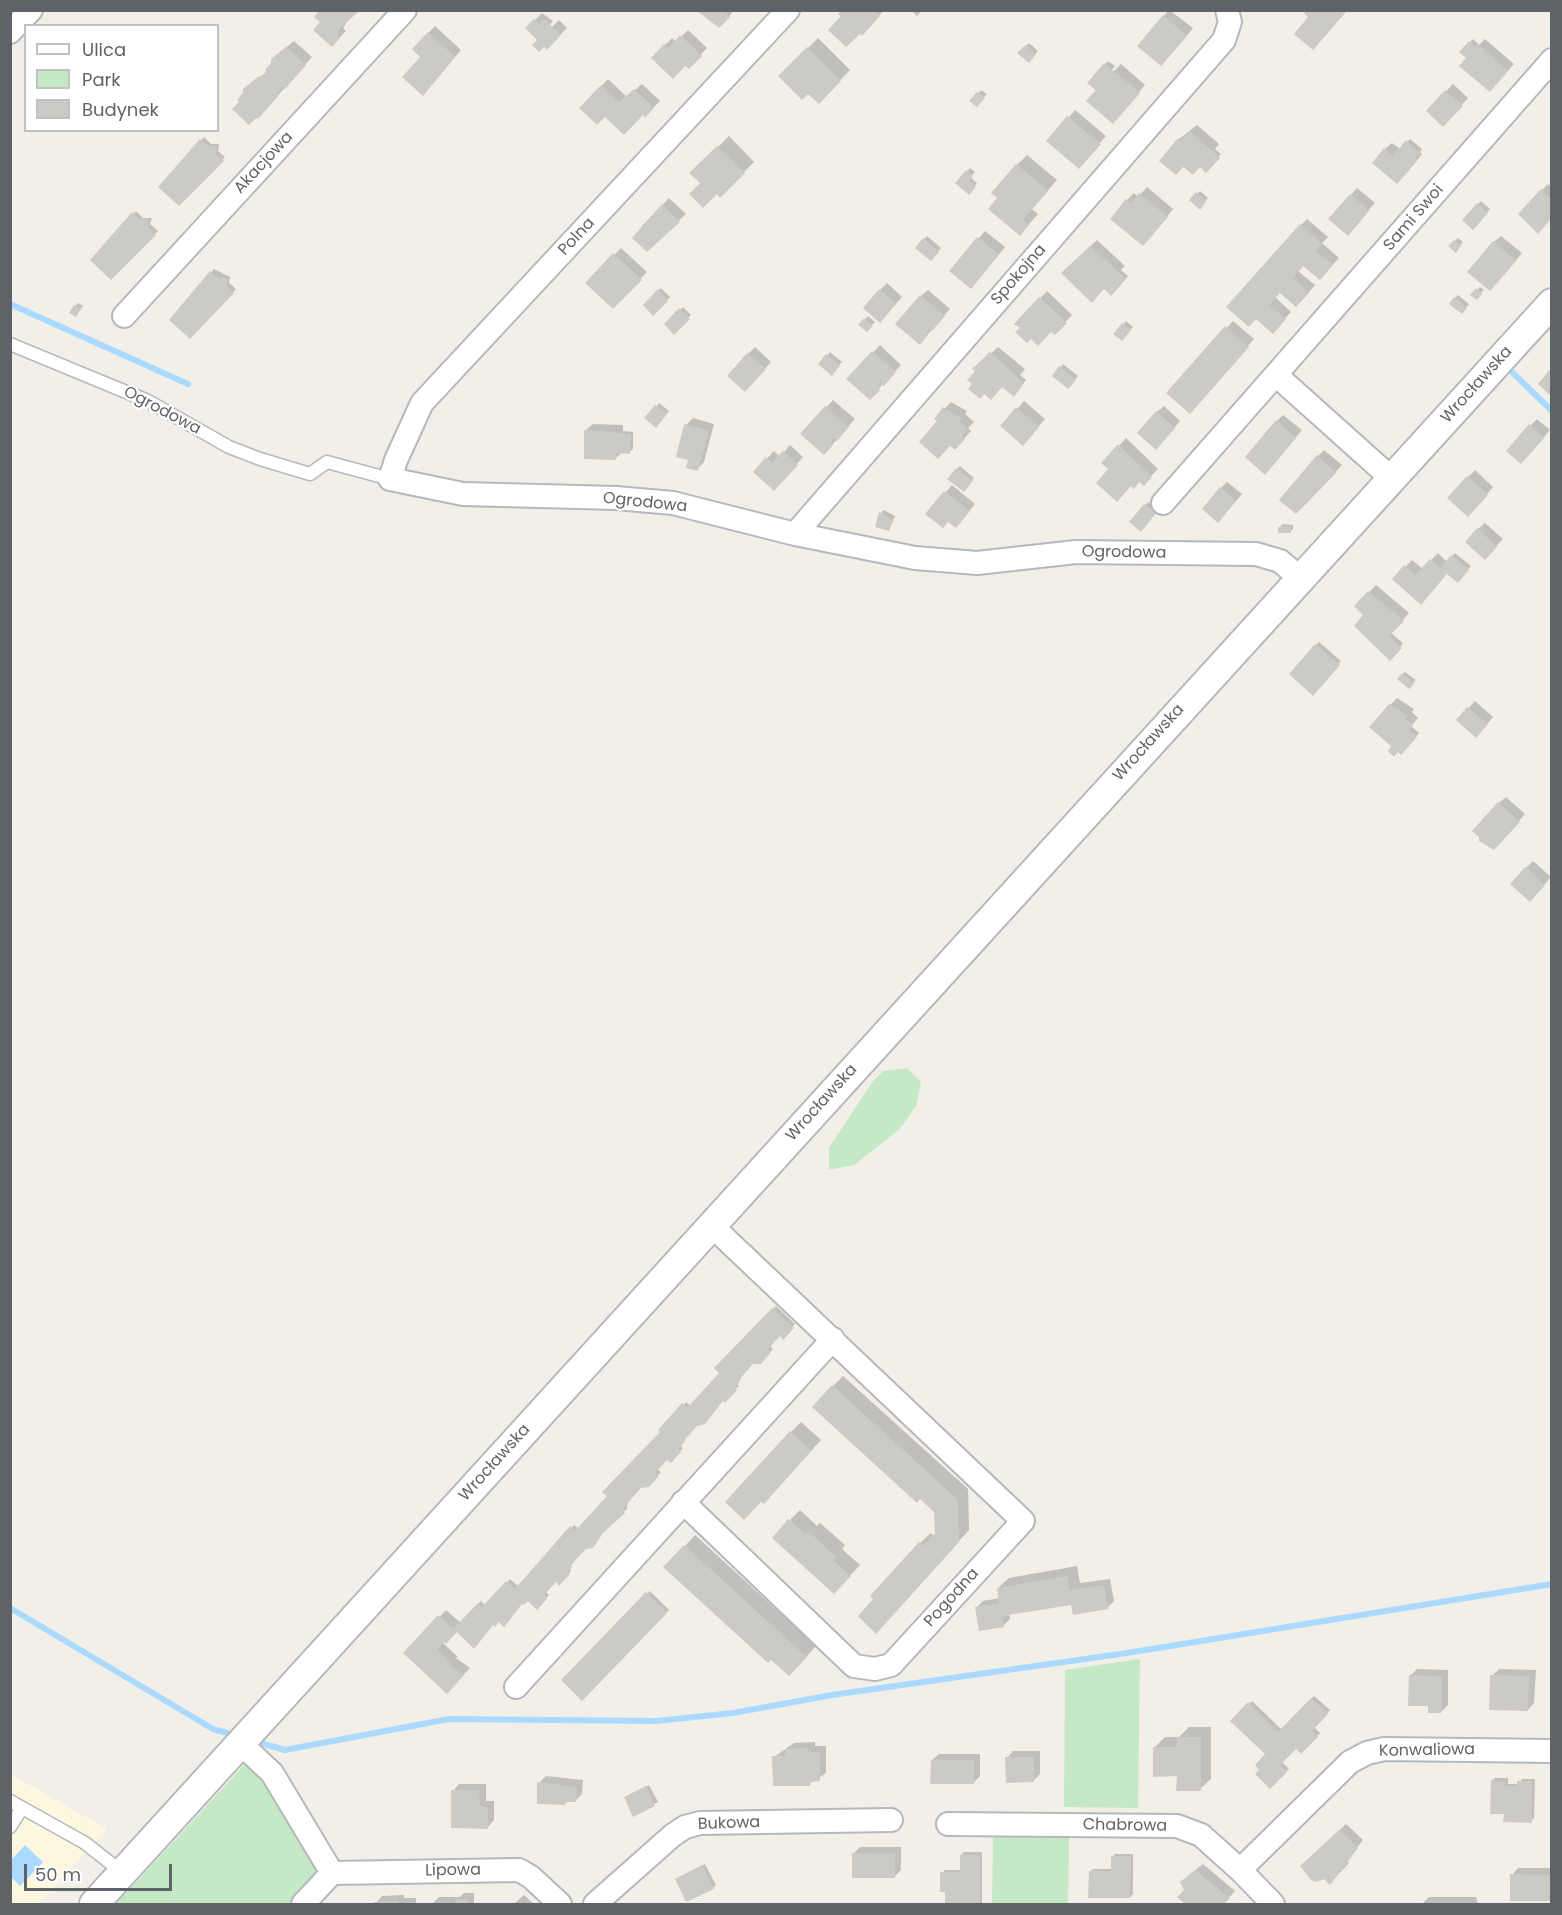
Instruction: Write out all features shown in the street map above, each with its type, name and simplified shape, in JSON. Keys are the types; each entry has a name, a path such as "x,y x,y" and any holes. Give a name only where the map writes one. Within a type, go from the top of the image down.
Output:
{"street":[{"path":"10,32 31,10"},
{"name":"Akacjowa","path":"124,316 405,10"},
{"name":"Polna","path":"390,479 396,460 422,403 788,10"},
{"name":"Spokojna","path":"795,534 1224,40 1230,22 1227,10"},
{"name":"Sami Swoi","path":"1163,503 1551,60"},
{"name":"Wrocławska","path":"94,1905 1551,303"},
{"path":"1276,375 1391,478"},
{"name":"Ogrodowa","path":"390,479 463,494 616,498 674,503 795,534 915,558 977,563 1076,552 1256,554 1281,561 1300,578"},
{"name":"Pogodna","path":"683,1502 854,1666 875,1669 891,1665 1023,1521 711,1226"},
{"path":"516,1687 833,1339"},
{"path":"240,1743 272,1773 332,1873 303,1905"},
{"name":"Konwaliowa","path":"1240,1870 1350,1762 1366,1753 1384,1749 1551,1751"},
{"name":"Bukowa","path":"595,1905 673,1835 685,1827 700,1823 891,1820"},
{"name":"Chabrowa","path":"948,1824 1177,1826 1201,1835 1240,1870 1273,1905"},
{"name":"Lipowa","path":"332,1873 519,1870 531,1877 560,1905"}],"lane":[{"name":"Ogrodowa","path":"10,344 49,358 148,402 229,447 260,459 310,474 327,462 390,479"},
{"path":"10,1801 85,1843 123,1873"},
{"path":"10,1827 22,1808"}],"shaded area":[{"path":"10,1774 107,1829 39,1904 11,1904"}],"green space":[{"path":"907,1068 921,1082 916,1106 900,1129 854,1165 829,1170 829,1148 873,1081 883,1071"},
{"path":"1140,1659 1138,1808 1064,1807 1065,1670"},
{"path":"246,1763 264,1780 321,1869 290,1904 116,1904"},
{"path":"993,1837 1069,1837 1068,1904 992,1904"}],"water":[{"path":"25,1845 43,1862 20,1886 11,1877 11,1860"}],"building":[{"path":"320,10 358,12 340,28 337,35 340,38 332,47 313,30 320,22 314,17"},
{"path":"696,10 723,10 730,17 719,28"},
{"path":"842,10 874,10 880,16 862,36 860,34 846,47 828,30 841,16 838,14"},
{"path":"1301,10 1344,10 1346,12 1313,50 1294,34 1308,17"},
{"path":"1163,15 1187,36 1161,66 1137,46"},
{"path":"534,19 539,24 544,19 561,35 547,50 544,47 539,52 532,45 537,40 525,28"},
{"path":"428,32 455,57 423,96 402,77 420,57 412,49"},
{"path":"680,35 702,56 689,69 685,66 673,79 651,58 664,44 668,48"},
{"path":"1469,41 1476,47 1478,44 1508,71 1490,92 1459,66 1466,58 1459,52"},
{"path":"1025,45 1036,54 1029,63 1017,53"},
{"path":"286,47 306,65 285,89 283,87 277,93 279,95 258,119 256,118 249,125 232,109 239,102 237,100 243,93 243,89 259,76 261,78 271,63 271,59"},
{"path":"807,47 841,81 819,104 808,94 802,100 778,76"},
{"path":"1104,63 1140,93 1113,124 1086,101 1096,90 1087,83"},
{"path":"601,85 619,102 634,89 654,108 645,118 643,115 624,135 605,117 597,125 579,108"},
{"path":"1445,90 1463,106 1443,127 1426,111"},
{"path":"977,92 985,98 977,107 969,101"},
{"path":"1067,116 1101,144 1079,169 1046,141"},
{"path":"1190,131 1220,158 1206,173 1200,167 1193,175 1183,167 1176,175 1159,161 1178,138 1181,141"},
{"path":"200,139 208,146 214,145 217,148 216,154 224,161 179,206 158,187"},
{"path":"1406,140 1420,153 1415,159 1417,161 1397,184 1372,163 1384,148 1393,156"},
{"path":"717,146 745,173 720,198 717,194 703,208 689,194 700,183 689,173"},
{"path":"1016,164 1048,191 1023,220 1029,225 1020,236 988,209 997,198 991,193"},
{"path":"966,170 973,176 969,181 976,187 969,195 955,183"},
{"path":"1541,189 1551,199 1551,219 1538,234 1518,214"},
{"path":"1196,192 1206,202 1200,210 1189,200"},
{"path":"1139,193 1168,217 1143,246 1110,219 1126,199 1131,203"},
{"path":"1350,194 1369,211 1348,236 1328,219"},
{"path":"1477,203 1488,213 1473,230 1462,220"},
{"path":"662,204 680,222 647,252 632,238"},
{"path":"132,212 140,220 146,218 149,222 148,228 156,235 111,280 90,260"},
{"path":"1300,224 1322,244 1316,251 1333,265 1320,280 1303,266 1293,278 1309,293 1296,307 1280,293 1269,305 1286,319 1273,334 1256,319 1249,327 1226,307"},
{"path":"977,237 999,254 971,289 949,271"},
{"path":"923,238 939,252 931,261 915,248"},
{"path":"1454,240 1461,246 1456,253 1448,246"},
{"path":"1493,241 1516,261 1490,291 1467,272"},
{"path":"1090,246 1126,279 1111,296 1104,289 1092,303 1061,273"},
{"path":"613,253 642,280 613,309 585,283"},
{"path":"210,271 218,278 224,277 228,280 226,286 234,293 190,339 169,320"},
{"path":"1476,288 1482,294 1477,300 1470,295"},
{"path":"658,289 668,301 653,316 643,305"},
{"path":"879,289 896,304 880,323 863,308"},
{"path":"920,295 945,316 932,331 930,329 926,333 928,335 920,345 895,324"},
{"path":"1039,297 1067,323 1055,335 1051,332 1038,346 1031,339 1027,343 1015,332 1020,328 1014,324"},
{"path":"1454,297 1467,308 1462,314 1449,304"},
{"path":"74,305 81,309 76,317 69,313"},
{"path":"679,308 690,319 674,335 664,324"},
{"path":"864,318 873,326 867,332 858,325"},
{"path":"1122,323 1131,330 1122,341 1113,334"},
{"path":"1225,326 1249,347 1190,414 1166,393"},
{"path":"872,351 896,372 884,386 881,384 878,388 880,390 870,400 846,379"},
{"path":"990,352 1024,383 1014,397 1002,387 991,400 984,394 980,399 968,389 972,384 967,380 975,371 972,369"},
{"path":"747,353 766,369 745,392 727,376"},
{"path":"826,354 840,365 832,376 818,364"},
{"path":"1059,366 1076,380 1068,389 1052,376"},
{"path":"1551,368 1551,396 1538,384"},
{"path":"655,405 667,414 656,428 644,418"},
{"path":"825,406 849,427 837,441 834,438 831,443 833,445 824,455 800,434"},
{"path":"943,407 962,419 959,421 968,429 962,436 965,439 955,450 950,446 938,459 919,442 937,421 934,419"},
{"path":"1016,407 1039,427 1023,446 1000,426"},
{"path":"1156,411 1175,428 1156,450 1137,433"},
{"path":"1276,420 1296,438 1265,475 1245,457"},
{"path":"684,424 709,431 698,471 686,468 688,460 676,457"},
{"path":"1529,424 1544,438 1521,464 1506,451"},
{"path":"584,430 631,434 630,454 616,453 616,460 584,459"},
{"path":"1118,444 1152,477 1144,486 1139,482 1134,489 1131,486 1117,502 1096,483 1108,469 1101,463"},
{"path":"783,451 798,465 774,491 753,472 766,457 772,463"},
{"path":"1317,455 1336,473 1296,514 1279,500"},
{"path":"956,468 973,481 964,492 947,479"},
{"path":"1467,476 1488,495 1468,517 1447,498"},
{"path":"1220,487 1236,501 1218,523 1202,509"},
{"path":"944,491 970,511 956,528 948,522 943,528 925,514"},
{"path":"1144,504 1156,513 1141,532 1129,522"},
{"path":"879,512 893,520 889,531 875,527"},
{"path":"1278,527 1291,527 1291,533 1278,533"},
{"path":"1477,528 1497,547 1485,560 1465,542"},
{"path":"1451,555 1469,570 1458,583 1447,574 1421,605 1392,579 1404,565 1415,575 1430,559 1440,568"},
{"path":"1368,591 1404,621 1389,636 1402,648 1390,661 1354,626 1363,615 1354,606"},
{"path":"1315,644 1340,665 1313,696 1289,674"},
{"path":"1402,673 1414,684 1409,689 1397,679"},
{"path":"1389,704 1408,716 1406,719 1413,725 1409,730 1417,737 1401,755 1398,752 1394,757 1388,751 1391,746 1369,727"},
{"path":"1467,707 1488,724 1476,738 1456,720"},
{"path":"1498,802 1520,822 1494,850 1479,841 1479,837 1472,831"},
{"path":"1525,867 1545,885 1530,902 1510,884"},
{"path":"772,1308 794,1328 783,1340 780,1336 768,1349 771,1352 761,1364 753,1364 738,1381 735,1388 737,1390 725,1403 723,1401 705,1424 697,1426 682,1443 679,1449 681,1452 671,1463 667,1460 655,1473 659,1476 649,1487 641,1488 626,1505 623,1511 625,1513 603,1533 593,1548 586,1549 570,1565 572,1567 567,1572 570,1574 559,1586 556,1582 544,1595 547,1599 537,1610 528,1601 522,1604 504,1627 499,1622 495,1627 493,1625 474,1649 457,1632 446,1644 444,1642 437,1650 452,1664 451,1666 464,1675 447,1694 403,1653 438,1615 453,1629 478,1603 482,1607 506,1581 515,1589 570,1526 575,1531 607,1496 602,1492 660,1432 658,1430 682,1403 687,1408 719,1373 714,1368"},
{"path":"832,1385 958,1500 959,1542 876,1634 858,1616 873,1599 870,1596 919,1542 923,1546 935,1533 934,1512 920,1499 917,1503 812,1407"},
{"path":"790,1431 811,1451 764,1504 761,1502 744,1520 725,1502"},
{"path":"788,1519 806,1535 809,1532 836,1557 833,1560 851,1576 834,1594 772,1538"},
{"path":"684,1545 807,1657 789,1676 771,1660 768,1663 663,1567"},
{"path":"1067,1576 1069,1590 1104,1585 1108,1609 1073,1615 1071,1605 1002,1616 1004,1627 979,1631 975,1607 999,1603 997,1588"},
{"path":"646,1592 667,1613 582,1701 561,1680"},
{"path":"1409,1675 1442,1676 1441,1713 1428,1713 1428,1706 1408,1706"},
{"path":"1490,1675 1529,1676 1528,1711 1489,1710"},
{"path":"1311,1698 1328,1714 1312,1731 1318,1737 1301,1754 1296,1749 1280,1765 1287,1772 1270,1789 1255,1774 1259,1770 1255,1765 1265,1754 1230,1721 1248,1702 1278,1732"},
{"path":"1177,1737 1201,1737 1201,1791 1176,1791 1177,1776 1153,1777 1153,1747 1177,1747"},
{"path":"808,1748 808,1752 820,1752 820,1781 810,1782 810,1786 773,1786 772,1756 785,1756 785,1749"},
{"path":"1005,1757 1034,1757 1034,1782 1006,1783"},
{"path":"931,1760 974,1760 974,1784 930,1784"},
{"path":"1491,1780 1505,1781 1505,1786 1517,1786 1517,1781 1532,1781 1532,1823 1503,1822 1504,1814 1490,1814"},
{"path":"537,1782 577,1787 576,1802 566,1802 565,1805 537,1804"},
{"path":"646,1786 655,1806 633,1817 624,1797"},
{"path":"451,1790 479,1790 480,1807 488,1807 488,1829 451,1828"},
{"path":"1339,1830 1358,1848 1330,1885 1324,1879 1316,1882 1311,1880 1300,1866"},
{"path":"852,1853 895,1854 895,1878 852,1878"},
{"path":"960,1855 980,1855 980,1904 945,1904 945,1892 940,1892 940,1872 960,1872"},
{"path":"1111,1856 1131,1856 1130,1898 1088,1898 1089,1871 1111,1871"},
{"path":"702,1865 714,1889 686,1902 675,1879"},
{"path":"1195,1870 1230,1898 1224,1904 1185,1904 1177,1897 1184,1890 1180,1882"},
{"path":"1510,1874 1551,1875 1551,1901 1510,1901"},
{"path":"467,1899 468,1904 455,1904 455,1900"},
{"path":"398,1901 398,1904 373,1904 373,1902"}],"waterway":[{"path":"10,304 188,384"},
{"path":"1513,373 1552,411"},
{"path":"264,1744 285,1750 449,1719 656,1721 733,1713 832,1695 1127,1653 1552,1584"},
{"path":"10,1608 213,1729 227,1733"}]}
